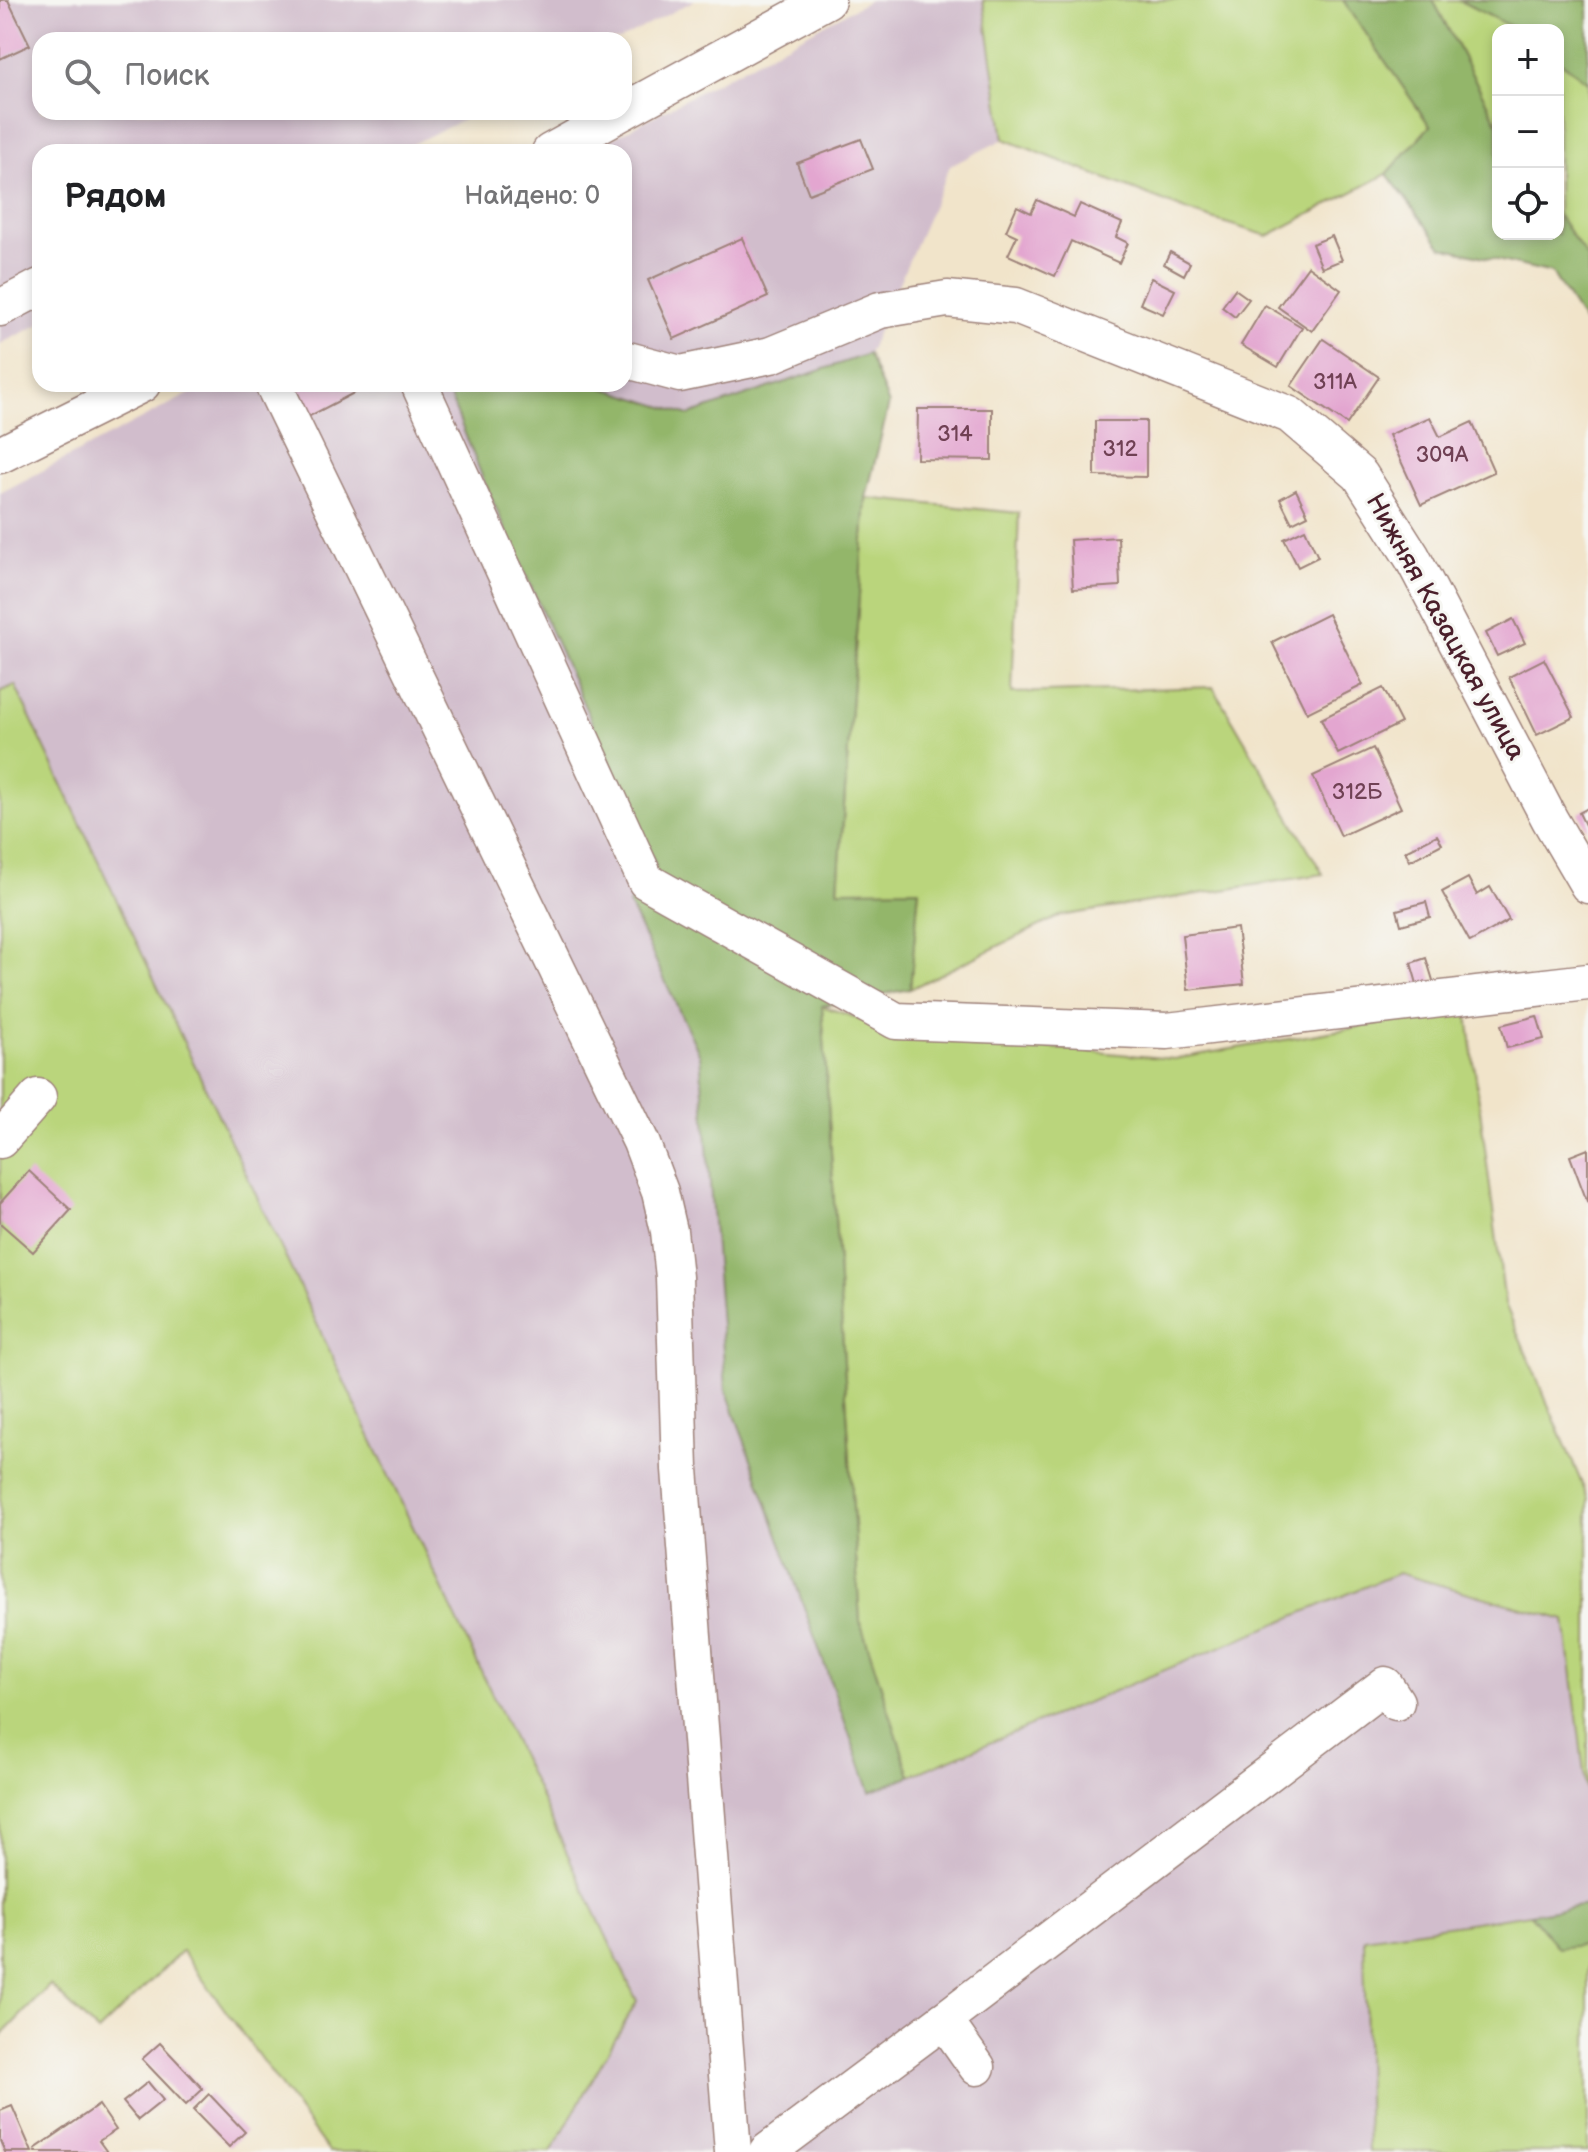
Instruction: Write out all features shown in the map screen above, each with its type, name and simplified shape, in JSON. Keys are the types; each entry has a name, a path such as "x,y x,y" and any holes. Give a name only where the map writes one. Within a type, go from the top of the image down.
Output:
{"street":[{"path":"632,106 827,0"},
{"path":"564,144 607,120"},
{"path":"0,308 32,291"},
{"name":"Нижняя Казацкая улица","path":"632,361 680,374 771,355 880,310 947,299 1016,306 1290,415 1360,475 1412,557 1543,807 1588,885"},
{"path":"0,455 126,392"},
{"path":"277,392 641,1142 660,1192 669,1231 674,1277 680,1469 733,2152"},
{"path":"423,392 646,881 896,1021 1167,1031 1588,982"},
{"path":"0,1140 38,1097"},
{"path":"767,2152 1385,1685 1396,1702"},
{"path":"944,2020 977,2067"}],"shaded area":[{"path":"0,0 695,0 632,33 32,32 32,120 462,120 413,144 32,144 32,328 0,344"},
{"path":"870,0 983,0 1004,139 950,166 868,354 689,415 616,392 632,392 632,144 602,144"},
{"path":"193,392 448,392 484,481 656,866 629,904 700,1055 726,1389 870,1792 1398,1573 1565,1620 1588,1805 1588,1905 1365,1939 1368,2152 551,2152 637,2001 15,686 0,692 0,493"}],"green space":[{"path":"983,0 1343,0 1430,126 1387,174 1268,236 1196,214 1004,139"},
{"path":"1343,0 1433,0 1492,113 1492,240 1564,240 1564,224 1588,259 1588,329 1552,273 1442,247 1387,174 1430,126"},
{"path":"1433,0 1458,0 1506,24 1492,24 1492,113"},
{"path":"1458,0 1588,0 1588,82 1564,64 1564,24 1506,24"},
{"path":"1564,64 1588,82 1588,259 1564,224"},
{"path":"868,354 889,404 866,498 838,890 919,889 910,989 822,1006 860,1621 910,1776 870,1792 726,1389 700,1055 629,904 656,866 484,481 448,392 616,392 689,415"},
{"path":"866,498 1019,513 1012,693 1213,687 1323,874 1060,916 910,989 919,890 838,891"},
{"path":"15,685 637,2001 551,2152 329,2152 182,1951 98,2032 50,1985 0,2037 0,692"},
{"path":"822,1006 908,1035 1174,1059 1467,1008 1505,1304 1588,1498 1588,1805 1565,1620 1398,1573 910,1776 860,1621"},
{"path":"1588,1905 1588,1944 1558,1948 1530,1914"},
{"path":"1530,1914 1558,1947 1588,1944 1588,2152 1368,2152 1364,1938"}],"building":[{"path":"0,0 8,0 30,45 0,59"},
{"path":"861,139 873,169 809,194 797,163"},
{"path":"1037,200 1074,217 1080,204 1122,223 1116,237 1128,243 1119,263 1071,241 1055,276 1008,255 1017,236 1006,231 1017,206 1031,213"},
{"path":"1332,236 1342,260 1322,268 1312,244"},
{"path":"742,238 768,297 674,339 648,280"},
{"path":"1170,252 1190,263 1184,275 1164,264"},
{"path":"1308,266 1341,290 1312,331 1278,307"},
{"path":"1151,278 1175,290 1163,314 1140,304"},
{"path":"1235,289 1249,299 1235,317 1222,307"},
{"path":"1265,305 1302,327 1278,367 1241,345"},
{"path":"1323,339 1379,377 1347,424 1291,386"},
{"path":"294,392 356,392 308,417"},
{"path":"918,409 992,409 992,460 917,459"},
{"path":"1430,417 1440,437 1472,422 1494,472 1421,505 1389,435"},
{"path":"1095,421 1146,421 1146,477 1095,476"},
{"path":"1296,490 1308,515 1292,523 1280,499"},
{"path":"1305,529 1318,557 1298,567 1284,539"},
{"path":"1118,537 1120,586 1073,589 1070,540"},
{"path":"1328,614 1363,685 1307,713 1272,642"},
{"path":"1513,619 1525,643 1497,656 1486,633"},
{"path":"1544,659 1574,717 1537,735 1509,677"},
{"path":"1383,688 1401,723 1338,754 1321,719"},
{"path":"1373,748 1401,808 1341,836 1313,776"},
{"path":"1588,808 1588,831 1579,813"},
{"path":"1437,835 1442,844 1410,861 1405,851"},
{"path":"1468,878 1477,895 1490,887 1509,920 1470,942 1442,892"},
{"path":"1426,902 1430,917 1401,925 1397,910"},
{"path":"1237,928 1244,984 1188,990 1182,935"},
{"path":"1426,958 1436,990 1420,994 1411,963"},
{"path":"1537,1016 1544,1039 1507,1048 1501,1025"},
{"path":"1588,1149 1588,1204 1570,1156"},
{"path":"29,1171 71,1210 33,1252 0,1223 0,1203"},
{"path":"160,2043 203,2089 186,2105 142,2059"},
{"path":"148,2082 163,2100 138,2120 123,2102"},
{"path":"209,2094 245,2132 229,2147 193,2110"},
{"path":"99,2105 116,2130 99,2141 107,2152 36,2152 35,2149"},
{"path":"12,2106 32,2152 5,2152 0,2141 0,2111"}]}
